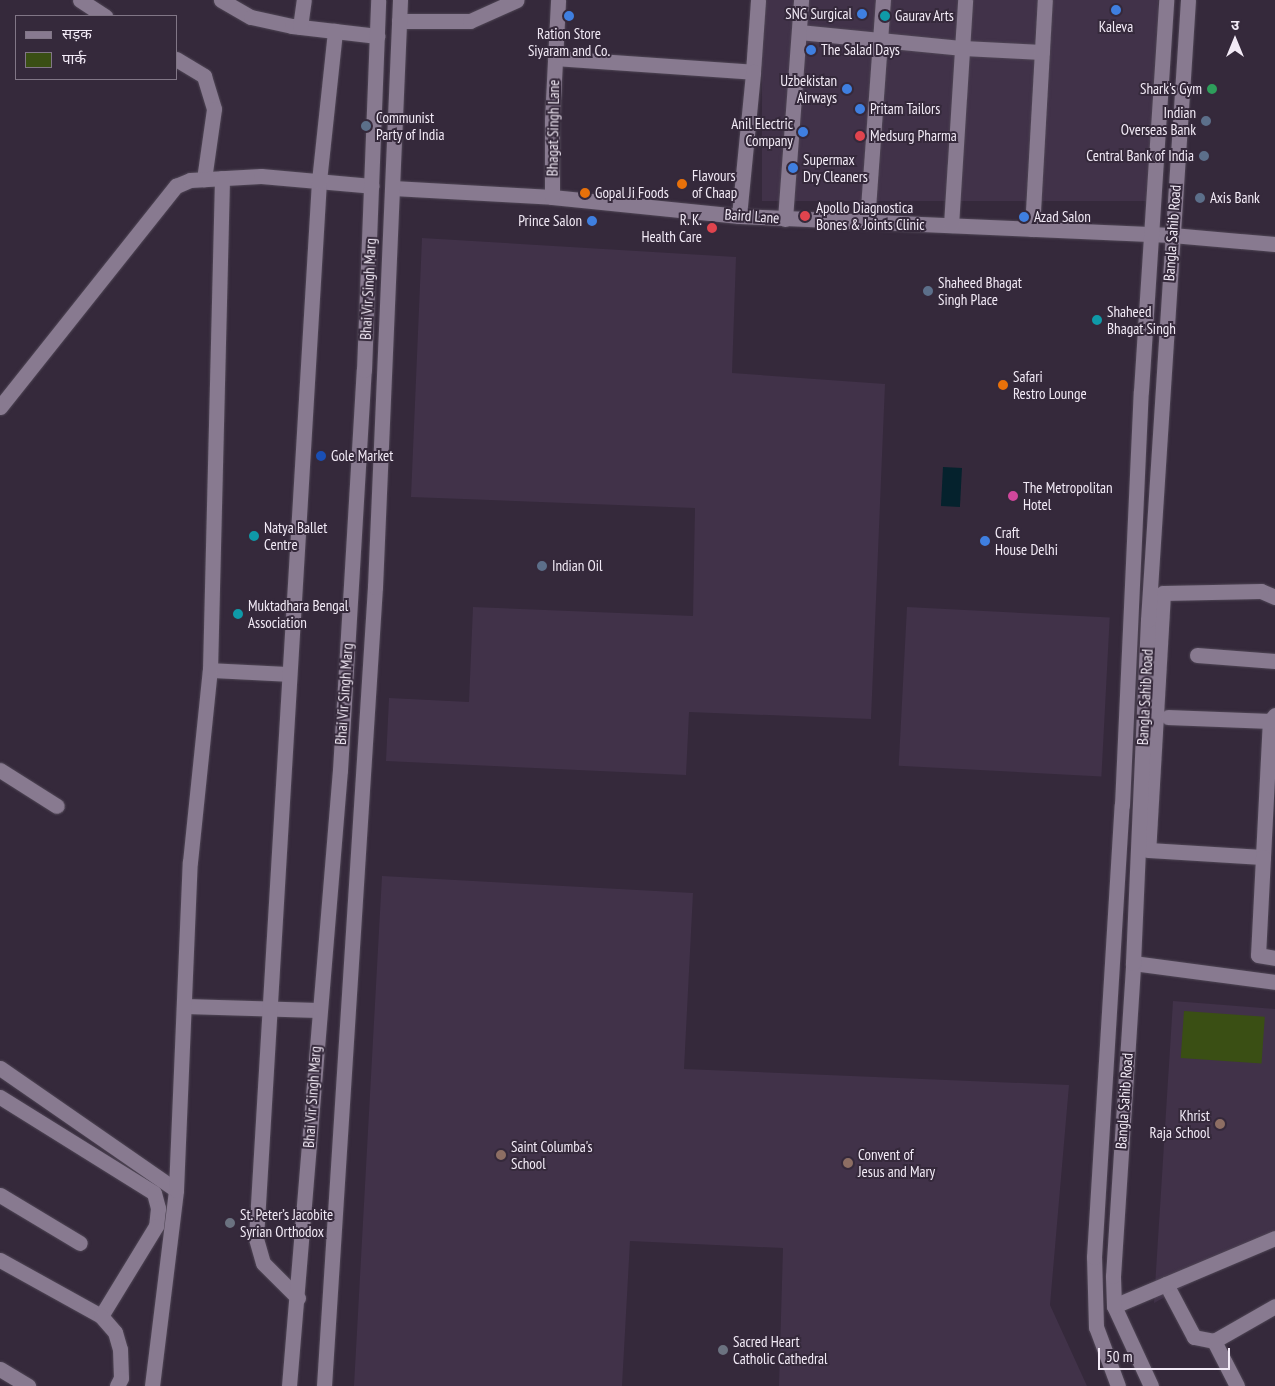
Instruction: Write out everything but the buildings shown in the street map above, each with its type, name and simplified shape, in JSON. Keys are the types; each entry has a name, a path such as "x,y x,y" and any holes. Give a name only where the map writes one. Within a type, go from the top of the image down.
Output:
{"street":[{"path":"80,0 103,15"},
{"path":"222,0 251,17 300,27 377,36"},
{"path":"300,27 304,0"},
{"name":"Bhai Vir Singh Marg","path":"289,1386 298,1298 319,1010 340,770 372,186 378,0"},
{"name":"Bhai Vir Singh Marg","path":"324,1386 375,587 400,0"},
{"path":"399,21 470,21 517,0"},
{"name":"Bhagat Singh Lane","path":"552,197 558,0"},
{"path":"739,216 758,0"},
{"path":"785,218 801,0"},
{"path":"867,222 883,0"},
{"path":"951,225 965,0"},
{"path":"1032,229 1045,0"},
{"name":"Bangla Sahib Road","path":"1118,1386 1096,1327 1094,1257 1122,805 1129,617 1166,0"},
{"name":"Bangla Sahib Road","path":"1151,1386 1114,1306 1113,1276 1133,963 1148,620 1188,0"},
{"path":"298,1298 263,1264 257,1245 269,1008 318,181 335,31"},
{"path":"799,32 963,48 1042,52"},
{"path":"555,58 753,72"},
{"path":"178,60 204,76 214,109 204,179"},
{"path":"0,407 166,196 176,186 204,179 262,176 372,186"},
{"path":"152,1386 176,1190 190,862 210,670 222,178"},
{"name":"Baird Lane","path":"393,188 552,197 739,216 1172,235 1275,244"},
{"path":"1263,857 1148,850 1163,593 1261,591 1275,597"},
{"path":"1197,655 1275,661"},
{"path":"210,670 290,674"},
{"path":"1168,717 1272,718 1258,955 1275,958"},
{"path":"0,770 57,806"},
{"path":"1133,963 1275,982"},
{"path":"184,1006 319,1010"},
{"path":"0,1068 176,1190"},
{"path":"0,1096 154,1193 158,1208 156,1226 101,1316"},
{"path":"1,1198 80,1244"},
{"path":"1114,1306 1166,1284 1273,1244"},
{"path":"0,1260 101,1316 115,1332 120,1349 121,1378 117,1386"},
{"path":"1166,1284 1194,1337 1214,1341 1275,1306"},
{"path":"1214,1341 1237,1386"},
{"path":"0,1369 28,1386"}],"shaded area":[{"path":"762,0 1158,0 1158,201 762,201"},
{"path":"422,238 736,257 732,373 885,384 871,719 689,712 686,775 386,761 389,698 469,702 473,607 693,616 695,508 411,497"},
{"path":"907,607 1110,618 1101,776 899,766"},
{"path":"382,876 693,893 684,1069 1069,1085 1050,1305 1087,1386 779,1386 783,1248 630,1241 622,1386 354,1386"},
{"name":"Khrist Raja School","path":"1173,1001 1275,1009 1275,1238 1154,1303"}],"green space":[{"path":"1184,1011 1265,1017 1262,1064 1181,1058"}],"water":[{"path":"943,467 962,468 960,507 941,506"}],"place":[{"name":"Kaleva","path":"1116,10"},
{"name":"SNG Surgical","path":"862,14"},
{"name":"Ration Store Siyaram and Co.","path":"569,16"},
{"name":"Gaurav Arts","path":"885,16"},
{"name":"The Salad Days","path":"811,50"},
{"name":"Uzbekistan Airways","path":"847,89"},
{"name":"Shark's Gym","path":"1212,89"},
{"name":"Pritam Tailors","path":"860,109"},
{"name":"Indian Overseas Bank","path":"1206,121"},
{"name":"Communist Party of India","path":"366,126"},
{"name":"Anil Electric Company","path":"803,132"},
{"name":"Medsurg Pharma","path":"860,136"},
{"name":"Central Bank of India","path":"1204,156"},
{"name":"Supermax Dry Cleaners","path":"793,168"},
{"name":"Flavours of Chaap","path":"682,184"},
{"name":"Gopal Ji Foods","path":"585,193"},
{"name":"Axis Bank","path":"1200,198"},
{"name":"Apollo Diagnostica Bones & Joints Clinic","path":"805,216"},
{"name":"Azad Salon","path":"1024,217"},
{"name":"Prince Salon","path":"592,221"},
{"name":"R. K. Health Care","path":"712,228"},
{"name":"Shaheed Bhagat Singh Place","path":"928,291"},
{"name":"Shaheed Bhagat Singh","path":"1097,320"},
{"name":"Safari Restro Lounge","path":"1003,385"},
{"name":"Gole Market","path":"321,456"},
{"name":"The Metropolitan Hotel","path":"1013,496"},
{"name":"Natya Ballet Centre","path":"254,536"},
{"name":"Craft House Delhi","path":"985,541"},
{"name":"Indian Oil","path":"542,566"},
{"name":"Muktadhara Bengal Association","path":"238,614"},
{"name":"Khrist Raja School","path":"1220,1124"},
{"name":"Saint Columba's School","path":"501,1155"},
{"name":"Convent of Jesus and Mary","path":"848,1163"},
{"name":"St. Peter’s Jacobite Syrian Orthodox","path":"230,1223"},
{"name":"Sacred Heart Catholic Cathedral","path":"723,1350"}]}
